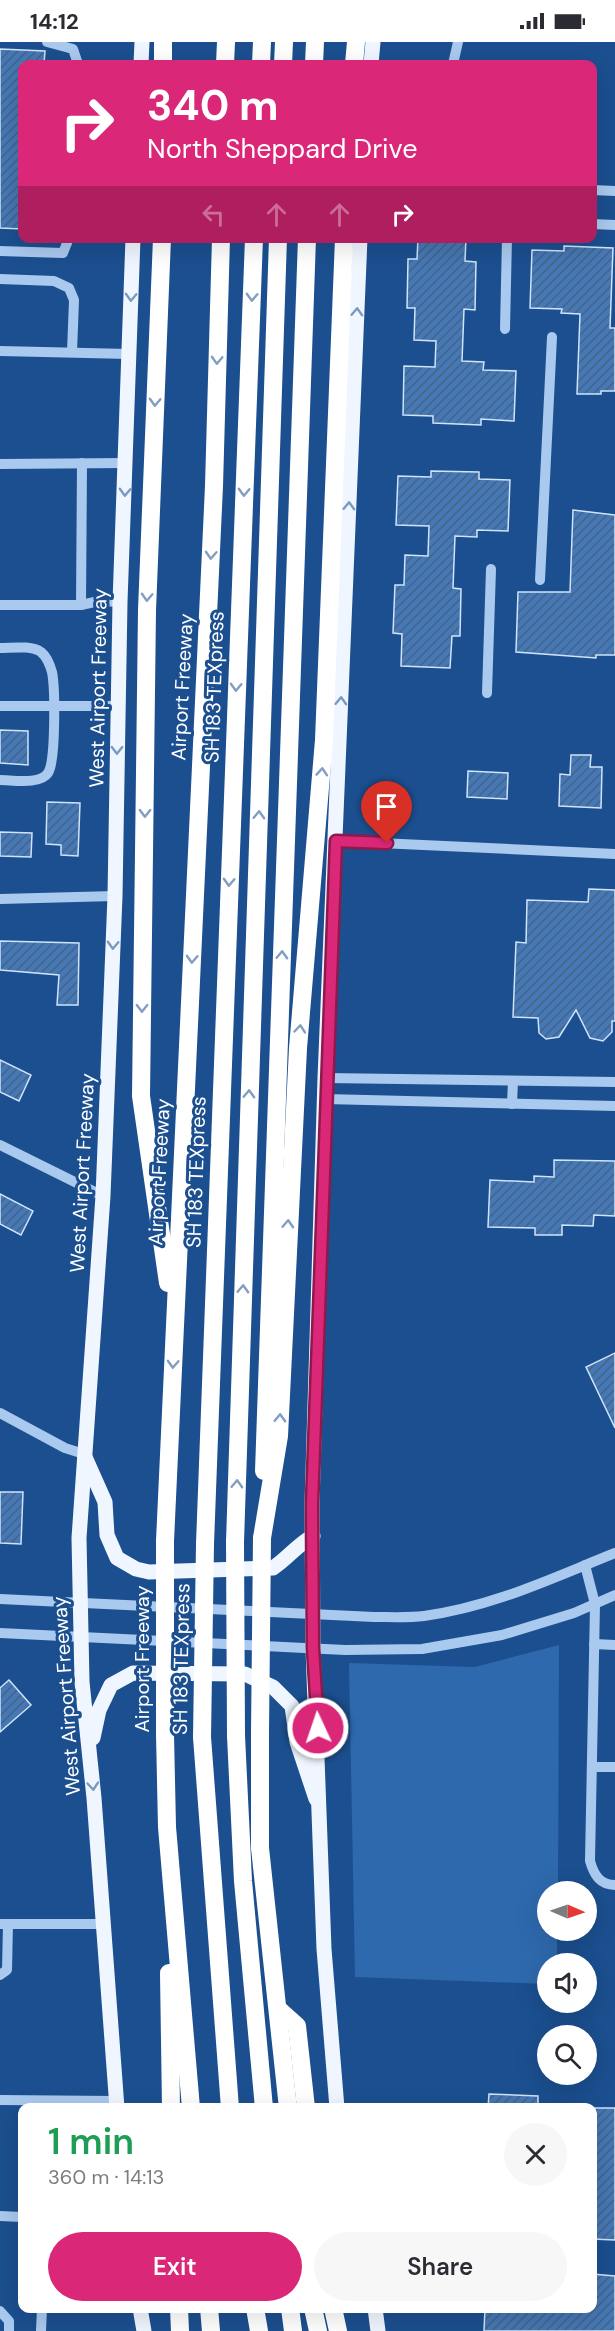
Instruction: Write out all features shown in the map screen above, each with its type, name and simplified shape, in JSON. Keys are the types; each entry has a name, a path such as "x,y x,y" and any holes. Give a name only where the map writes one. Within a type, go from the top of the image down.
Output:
{"highway":[{"path":"163,42 163,60"},
{"path":"225,60 226,42"},
{"path":"261,60 262,42"},
{"path":"283,60 284,42"},
{"path":"314,60 315,42"},
{"path":"354,60 356,42"},
{"path":"162,243 147,610 141,1096 175,1327"},
{"name":"Airport Freeway","path":"191,2103 167,1827 165,1541 213,498 221,243"},
{"name":"SH 183 TEXpress","path":"230,2103 202,1737 205,1544 254,243"},
{"path":"264,2103 243,1881 236,1736 235,1542 278,243"},
{"path":"287,2103 260,1848 262,1538 307,243"},
{"path":"262,1538 279,1436 298,1059 324,740 344,243"},
{"path":"167,1827 171,2103"},
{"path":"278,2009 297,2026 305,2103"},
{"path":"178,2313 180,2331"},
{"path":"209,2313 211,2331"},
{"path":"256,2313 259,2331"},
{"path":"291,2313 293,2331"},
{"path":"314,2313 318,2331"},
{"path":"334,2313 338,2331"}],"main road":[{"path":"141,60 142,42"},
{"path":"371,60 373,42"},
{"name":"West Airport Freeway","path":"116,2103 90,1751 82,1683 79,1538 104,1196 115,896 120,602 133,243"},
{"path":"337,2103 324,1949 312,1614 312,1504 325,1078 360,243"},
{"path":"84,1454 105,1502 107,1534 117,1558 136,1569 149,1572 273,1569 287,1558 297,1545 313,1536"},
{"path":"90,1751 99,1710 111,1685 133,1673 245,1674 273,1687 286,1697 292,1706 297,1742 321,1817"},
{"path":"141,2313 144,2331"},
{"path":"376,2313 378,2331"}],"street":[{"path":"47,42 73,49 77,60"},
{"path":"454,60 458,42"},
{"path":"597,190 615,191"},
{"path":"597,224 615,225"},
{"path":"0,251 63,253 67,243"},
{"path":"505,329 507,243"},
{"path":"0,279 54,281 69,288 74,300 72,352"},
{"path":"540,580 552,337"},
{"path":"0,351 129,354"},
{"path":"81,605 82,463"},
{"path":"0,464 126,463"},
{"path":"488,693 491,569"},
{"path":"0,605 81,605 99,601 120,602"},
{"path":"0,648 33,649 46,657 52,672 54,706 52,758 48,773 39,780 0,780"},
{"path":"0,706 118,706"},
{"path":"336,841 615,854"},
{"path":"0,899 115,896"},
{"path":"325,1078 615,1082"},
{"path":"512,1104 513,1081"},
{"path":"325,1099 615,1106"},
{"path":"0,1145 104,1196"},
{"path":"0,1413 65,1448 84,1454"},
{"path":"0,1599 374,1617 422,1616 471,1607 527,1590 615,1553"},
{"path":"585,1565 595,1604 590,1861 599,1880 607,1885 615,1885"},
{"path":"0,1633 379,1650 456,1645 502,1635 595,1604 615,1595"},
{"path":"594,1644 615,1645"},
{"path":"592,1767 615,1767"},
{"path":"0,1975 7,1970 4,1924 102,1924"},
{"path":"0,2100 42,2103"},
{"path":"0,2216 18,2217"},
{"path":"0,2311 9,2321 9,2331"},
{"path":"41,2331 42,2313"}],"shaded area":[{"path":"559,1645 558,1881 537,1881 537,1941 557,1941 557,1953 537,1953 537,1984 355,1977 349,1663 475,1667"}],"building":[{"path":"0,49 45,51 44,60 18,60 18,229 0,228"},
{"path":"418,243 466,243 465,261 476,262 475,310 464,309 462,361 484,362 483,370 516,371 514,421 481,419 481,425 433,423 433,416 403,415 404,366 435,367 436,341 414,340 415,308 407,308 408,259 417,259"},
{"path":"564,246 613,248 610,328 615,328 615,391 601,391 601,394 577,394 580,314 561,313 562,309 530,308 532,250 564,251"},
{"path":"431,471 479,472 479,479 510,480 508,531 477,530 477,537 455,536 453,588 461,589 460,636 452,636 450,668 401,666 402,634 393,633 395,585 404,585 405,555 428,556 429,526 396,525 398,476 431,477"},
{"path":"573,510 615,515 615,655 596,655 596,658 516,652 518,592 570,592"},
{"path":"0,730 28,731 28,765 0,763"},
{"path":"571,755 591,755 590,767 602,767 601,808 559,806 560,774 570,775"},
{"path":"468,771 508,773 507,799 467,797"},
{"path":"47,802 80,803 78,856 61,855 61,845 46,844"},
{"path":"0,832 32,833 31,857 0,856"},
{"path":"589,889 615,890 615,1021 612,1021 612,1032 603,1041 590,1038 576,1010 559,1037 546,1039 539,1033 538,1018 513,1017 516,942 526,943 527,900 588,902"},
{"path":"0,941 79,943 78,1005 57,1005 59,975 0,970"},
{"path":"0,1060 31,1075 19,1101 0,1092"},
{"path":"554,1160 615,1161 615,1216 594,1215 593,1226 562,1225 562,1235 535,1235 535,1228 488,1227 490,1180 534,1182 534,1176 554,1177"},
{"path":"0,1194 33,1211 21,1235 0,1224"},
{"path":"615,1353 615,1428 586,1367"},
{"path":"0,1492 23,1492 21,1544 0,1543"},
{"path":"9,1680 31,1705 0,1732 0,1688"},
{"path":"489,2094 538,2096 538,2103 488,2103"},
{"path":"597,2108 615,2108 615,2240 597,2239"},
{"path":"597,2274 615,2276 615,2331 484,2331 485,2313 597,2313"}],"route":[{"path":"318,1728 312,1614 312,1504 325,1078 336,841 387,843"}]}
